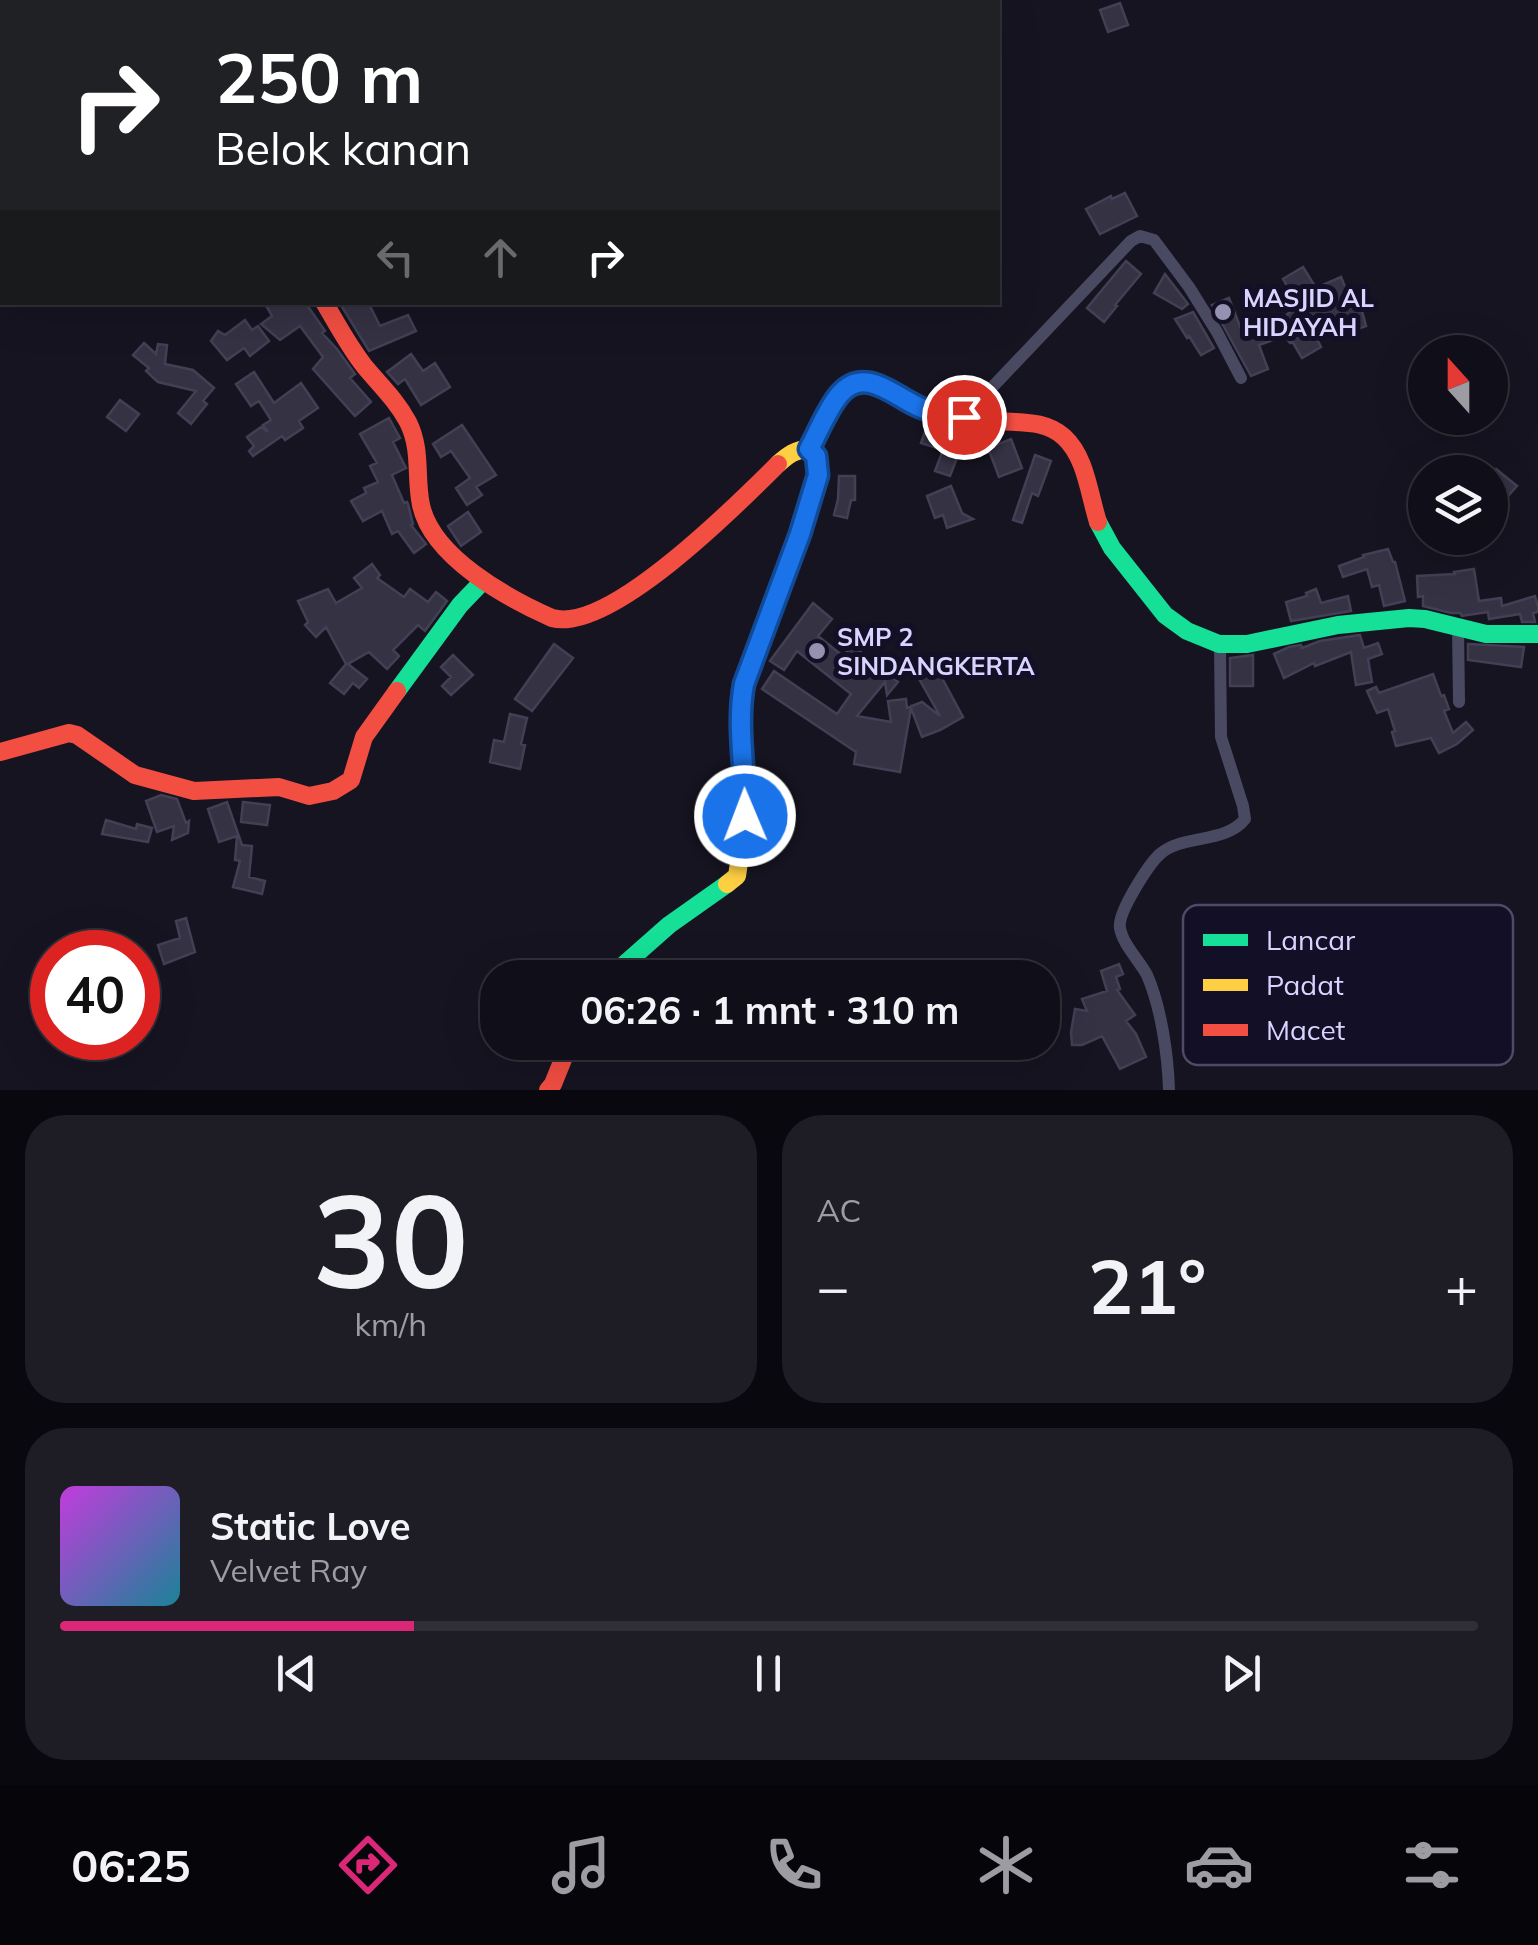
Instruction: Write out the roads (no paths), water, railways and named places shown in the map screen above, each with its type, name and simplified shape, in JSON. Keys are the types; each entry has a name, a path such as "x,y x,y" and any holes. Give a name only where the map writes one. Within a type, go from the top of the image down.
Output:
{"street":[{"path":"964,417 1131,240 1140,236 1154,240 1189,288 1241,378"},
{"path":"326,305 364,366 397,402 410,427 417,443 418,500 431,529 449,552 483,582 556,620 577,619 618,600 722,520 788,455 809,449 816,456 818,475 800,534 744,684 740,708 746,791 744,841 737,876 668,925 629,960"},
{"path":"809,449 842,392 865,381 936,413 1046,426 1058,432 1077,454 1104,536 1166,618 1220,645 1334,626 1414,618 1485,632 1538,634"},
{"path":"0,752 69,733 135,775 194,792 279,787 309,796 326,794 351,780 364,737 460,605 483,582"},
{"path":"1458,627 1459,702"},
{"path":"1169,1090 1156,999 1124,937 1120,921 1156,856 1167,849 1229,831 1245,819 1221,738 1220,645"},
{"path":"548,1090 563,1060"}],"place":[{"name":"MASJID AL HIDAYAH","path":"1223,312"},
{"name":"SMP 2 SINDANGKERTA","path":"817,651"}]}
